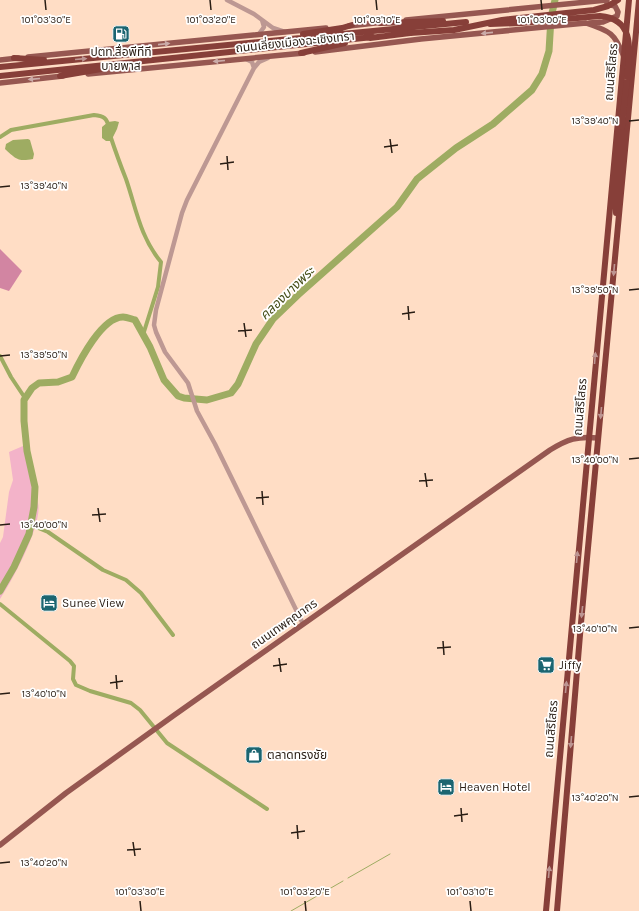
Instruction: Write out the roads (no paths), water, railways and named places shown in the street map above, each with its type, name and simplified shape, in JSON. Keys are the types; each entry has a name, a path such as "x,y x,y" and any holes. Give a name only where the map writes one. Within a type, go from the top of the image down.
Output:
{"highway":[{"path":"301,53 373,37 454,30 510,18 594,10 608,6 618,0"},
{"name":"ถนนสิริโสธร","path":"557,911 581,624 639,0"},
{"path":"628,3 634,9 638,6"},
{"name":"ถนนสิริโสธร","path":"546,911 628,3"},
{"path":"380,23 432,21 466,22 476,24 521,23 600,16 609,17 620,23 626,33 629,48 616,190 616,244"},
{"path":"627,20 632,18 637,22"},
{"name":"ถนนเลี่ยงเมืองฉะเชิงเทรา","path":"0,67 466,22"},
{"path":"223,46 342,28 352,25"},
{"name":"ถนนเลี่ยงเมืองฉะเชิงเทรา","path":"0,76 373,37"},
{"path":"14,58 64,61"},
{"path":"60,76 158,59"}],"main road":[{"path":"589,2 608,0"},
{"path":"586,23 610,20 617,16 618,12 615,6 589,2"},
{"name":"ถนนเลี่ยงเมืองฉะเชิงเทรา","path":"0,60 589,2"},
{"name":"ถนนเลี่ยงเมืองฉะเชิงเทรา","path":"0,83 586,23 602,28 612,34 618,43 624,58"},
{"name":"ถนนเทพคุณากร","path":"0,844 70,790 550,450 576,437 598,438"}],"street":[{"path":"227,0 273,28 285,32"},
{"path":"259,34 264,27 262,20"},
{"path":"287,54 263,60 254,68 187,200 182,213 156,310 154,325 165,352 188,383 197,411 215,444 303,624"},
{"path":"246,59 252,62 254,68"}],"waterway":[{"name":"คลองบางพระ","path":"0,591 14,567 29,534 34,507 35,487 27,451 24,421 24,400 32,388 39,383 58,382 72,377 80,360 100,332 107,324 115,319 123,317 135,320 150,347 164,380 178,396 207,400 231,393 238,384 256,344 273,319 397,207 417,179 456,148 493,124 532,90 542,74 549,51 551,18 555,0"},
{"path":"0,137 11,130 94,115 104,118 109,128"},
{"path":"110,135 143,232 148,243 161,262 158,287 143,335"},
{"path":"0,356 11,377 25,398"},
{"path":"31,525 48,532 103,570 126,580 141,593 173,635"},
{"path":"0,604 70,661 74,666 73,679 76,685 90,691 131,703 140,710 167,743 267,809"},
{"path":"348,878 390,854"},
{"path":"291,911 343,881"}],"place":[{"name":"ปตท.สื่อพีทีที บายพาส","path":"121,34"},
{"name":"Sunee View","path":"49,603"},
{"name":"Jiffy","path":"546,665"},
{"name":"ตลาดทรงชัย","path":"254,755"},
{"name":"Heaven Hotel","path":"446,787"}]}
